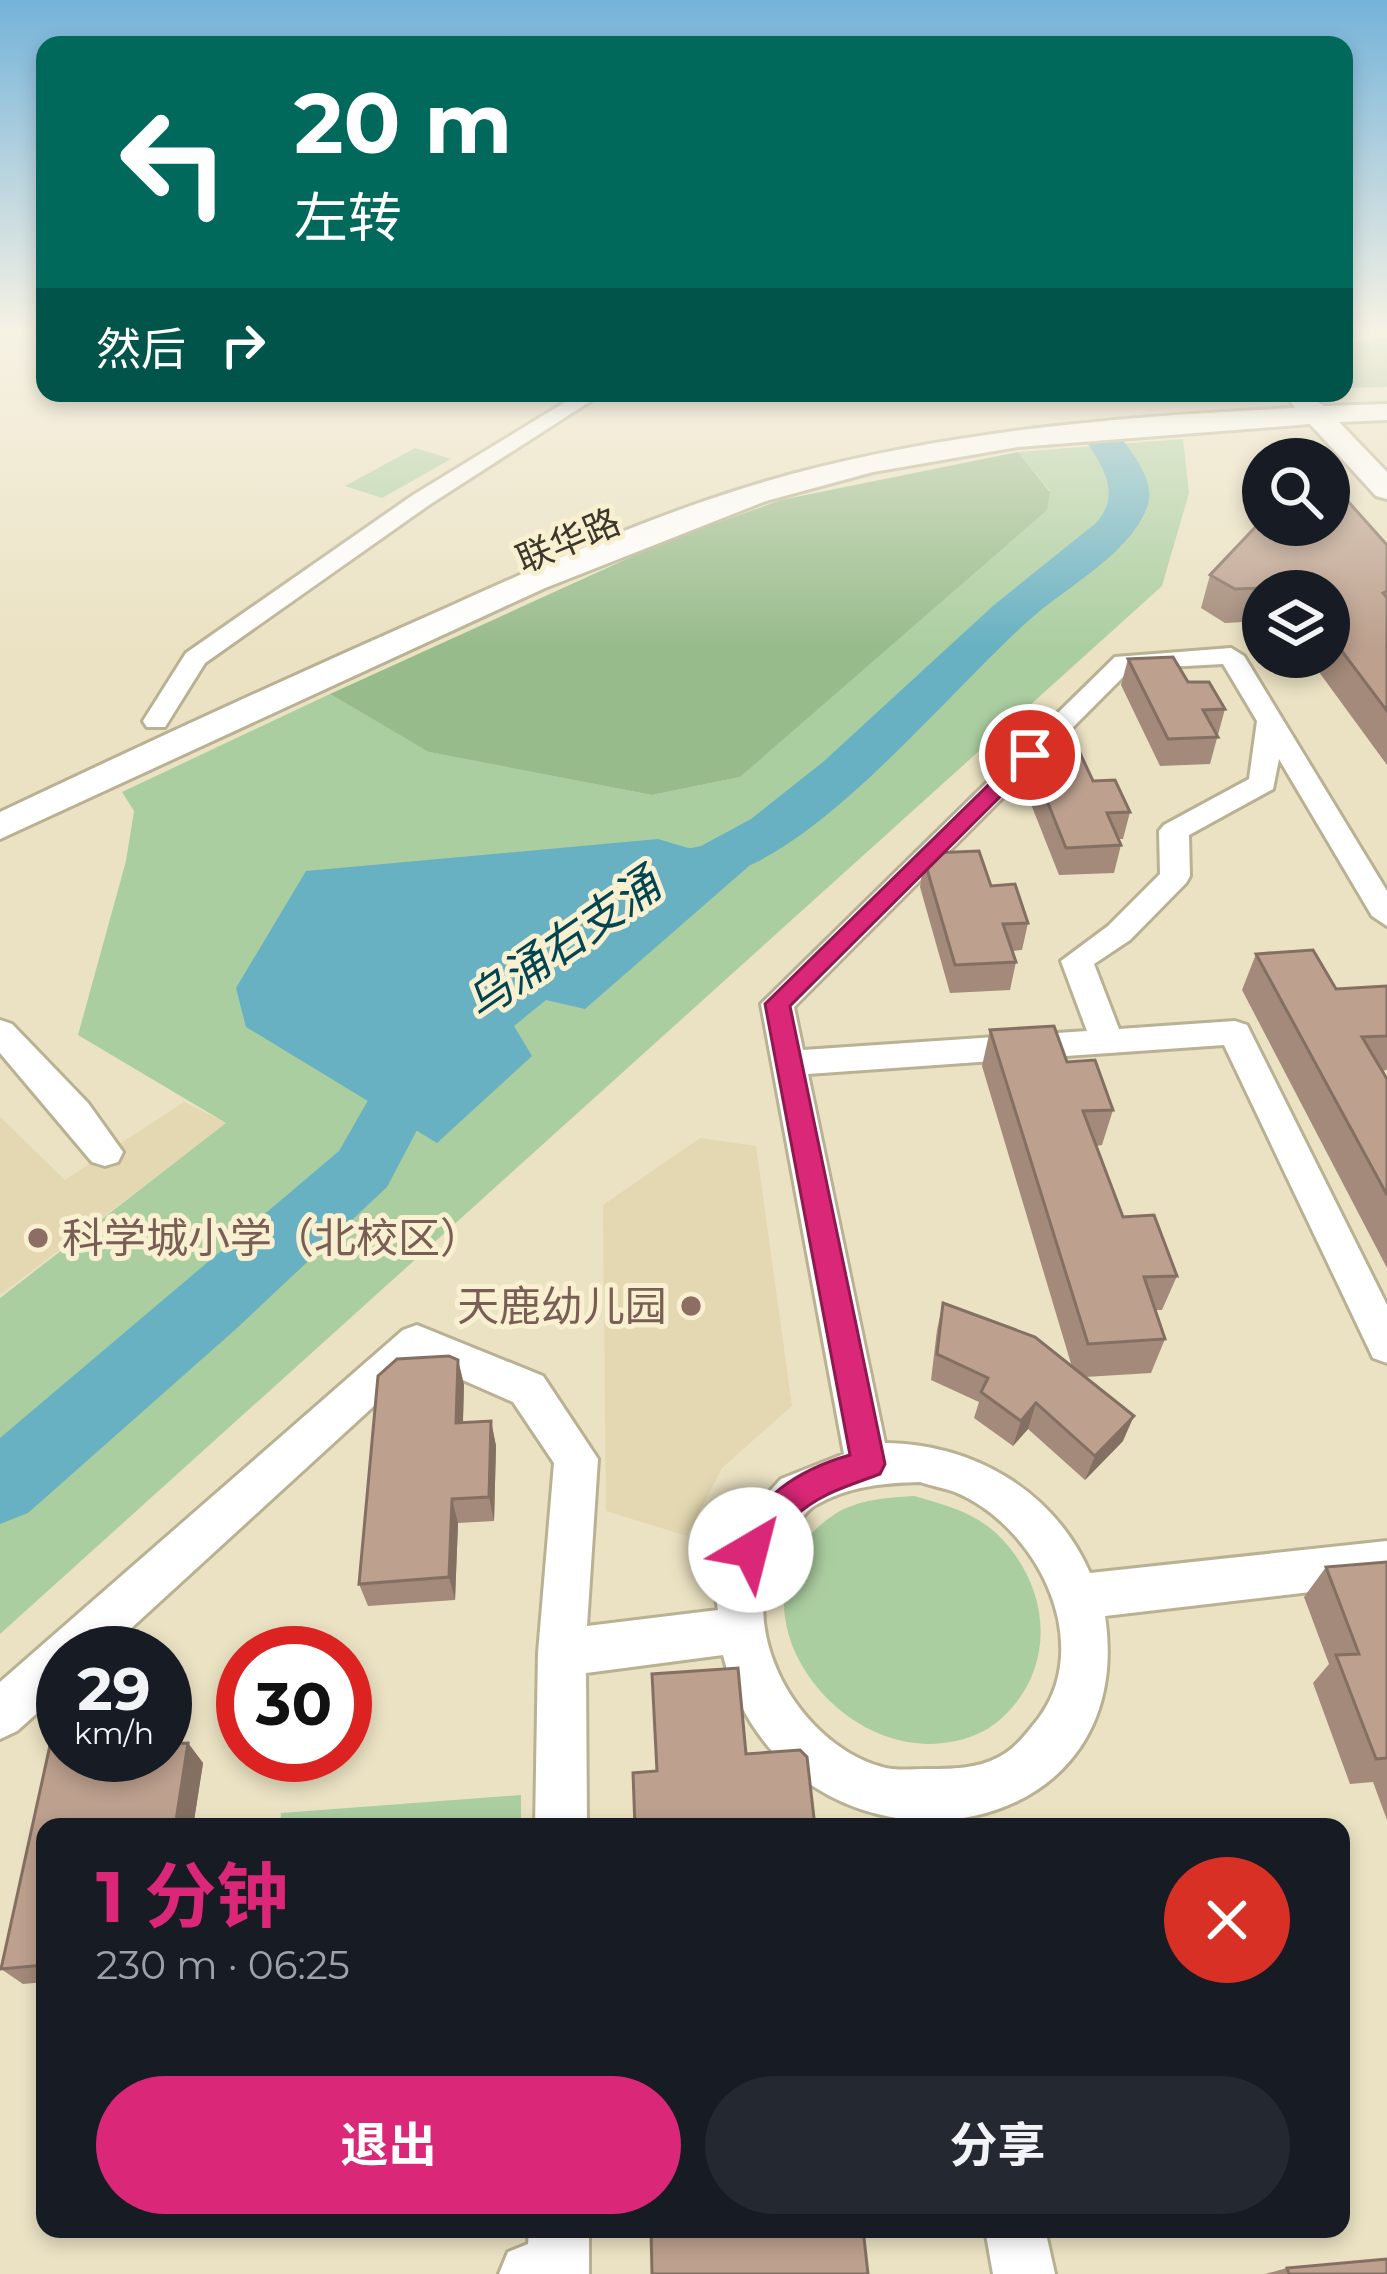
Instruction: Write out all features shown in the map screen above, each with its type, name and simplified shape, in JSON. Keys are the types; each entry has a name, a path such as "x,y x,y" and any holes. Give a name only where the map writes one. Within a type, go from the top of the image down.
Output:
{"street":[{"path":"156,721 195,658 422,500 523,436"},
{"name":"联华路","path":"0,790 666,501 822,457 958,436"},
{"path":"0,827 376,652 676,520 804,480 987,436"},
{"path":"1346,436 1387,490"},
{"path":"1359,436 1387,459"},
{"path":"868,1464 777,1004 1124,662 1231,656 1387,916"},
{"path":"1107,1041 1077,961 1119,932 1175,876 1174,831 1263,783 1269,722"},
{"path":"0,1032 75,1112 105,1152"},
{"path":"789,1063 1235,1033 1387,1346"},
{"path":"99,1626 417,1342 528,1389 575,1459 562,1653 561,1818"},
{"path":"920,1463 972,1479 1018,1509 1055,1551 1078,1597 1085,1657 1072,1712 1039,1759 989,1790 932,1814 866,1789 810,1758 767,1712 743,1657 737,1600 751,1550 779,1508 820,1479 868,1464 920,1463"},
{"path":"1078,1597 1387,1562"},
{"path":"562,1653 740,1630"},
{"path":"0,1714 36,1682"},
{"path":"530,2274 559,2271 560,2238"},
{"path":"1018,2238 1024,2274"}],"shaded area":[{"name":"科学城小学（北校区）","path":"184,1102 227,1123 0,1295 0,1117 65,1180"},
{"name":"天鹿幼儿园","path":"700,1138 756,1146 792,1406 722,1468 687,1536 606,1511 603,1205"}],"green space":[{"path":"1183,439 1189,493 1162,586 0,1634 0,1298 226,1123 78,1035 126,861 134,811 122,792 330,694 430,752 652,795 740,777 1050,491 1018,452"},
{"path":"415,448 451,459 382,498 345,486"},
{"path":"1018,452 1050,492 1047,510 740,777 652,795 429,752 330,694 662,543 781,500"},
{"path":"914,1496 968,1514 996,1533 1029,1578 1041,1630 1030,1680 1016,1703 989,1728 945,1743 886,1736 849,1717 819,1689 797,1655 785,1618 786,1580 802,1545 844,1509"},
{"path":"521,1795 521,1818 281,1818 281,1813"}],"water":[{"path":"658,839 749,866 585,1009 546,1000 514,1026 532,1056 437,1143 246,1027 236,988 306,871"}],"building":[{"path":"1350,504 1387,545 1387,591 1383,593 1387,598 1387,711 1350,662 1350,570 1242,570 1242,589 1210,575 1242,541 1242,546 1350,546"},
{"path":"1173,657 1188,682 1209,682 1225,709 1203,710 1218,737 1168,739 1128,659"},
{"path":"1079,751 1093,781 1115,780 1130,812 1107,813 1121,845 1066,848 1029,756"},
{"path":"979,851 991,886 1015,884 1028,923 1003,924 1016,962 955,965 924,859 931,853"},
{"path":"1313,950 1336,989 1387,986 1387,1036 1362,1037 1387,1079 1387,1195 1256,954"},
{"path":"1054,1026 1067,1062 1095,1060 1113,1110 1083,1111 1123,1217 1154,1215 1177,1276 1144,1277 1165,1339 1088,1344 990,1030"},
{"path":"943,1303 1035,1337 1134,1416 1095,1456 1036,1403 1021,1421 981,1392 988,1378 937,1354"},
{"path":"449,1356 458,1360 456,1423 491,1421 489,1497 452,1499 449,1577 359,1584 378,1376 397,1359"},
{"path":"1387,1562 1387,1758 1376,1759 1336,1655 1359,1654 1326,1567"},
{"path":"738,1668 746,1754 800,1750 807,1757 814,1818 635,1818 633,1773 657,1771 652,1674"},
{"path":"42,1782 182,1782 176,1818 36,1818 36,1966 1,1969"},
{"path":"651,2238 864,2238 868,2274 652,2274"},
{"path":"1387,2259 1387,2274 1289,2274 1287,2268"}],"waterway":[{"name":"乌涌右支涌","path":"635,883 663,869 720,858 770,830 841,772 1009,614 1110,532 1126,511 1130,493 1126,476 1107,444"},
{"name":"乌涌右支涌","path":"0,1487 210,1308 363,1169 435,1037"}],"place":[{"name":"科学城小学（北校区）","path":"38,1238"},
{"name":"天鹿幼儿园","path":"691,1306"}],"route":[{"path":"751,1550 779,1508 820,1479 868,1464 777,1004 1030,755"}]}
